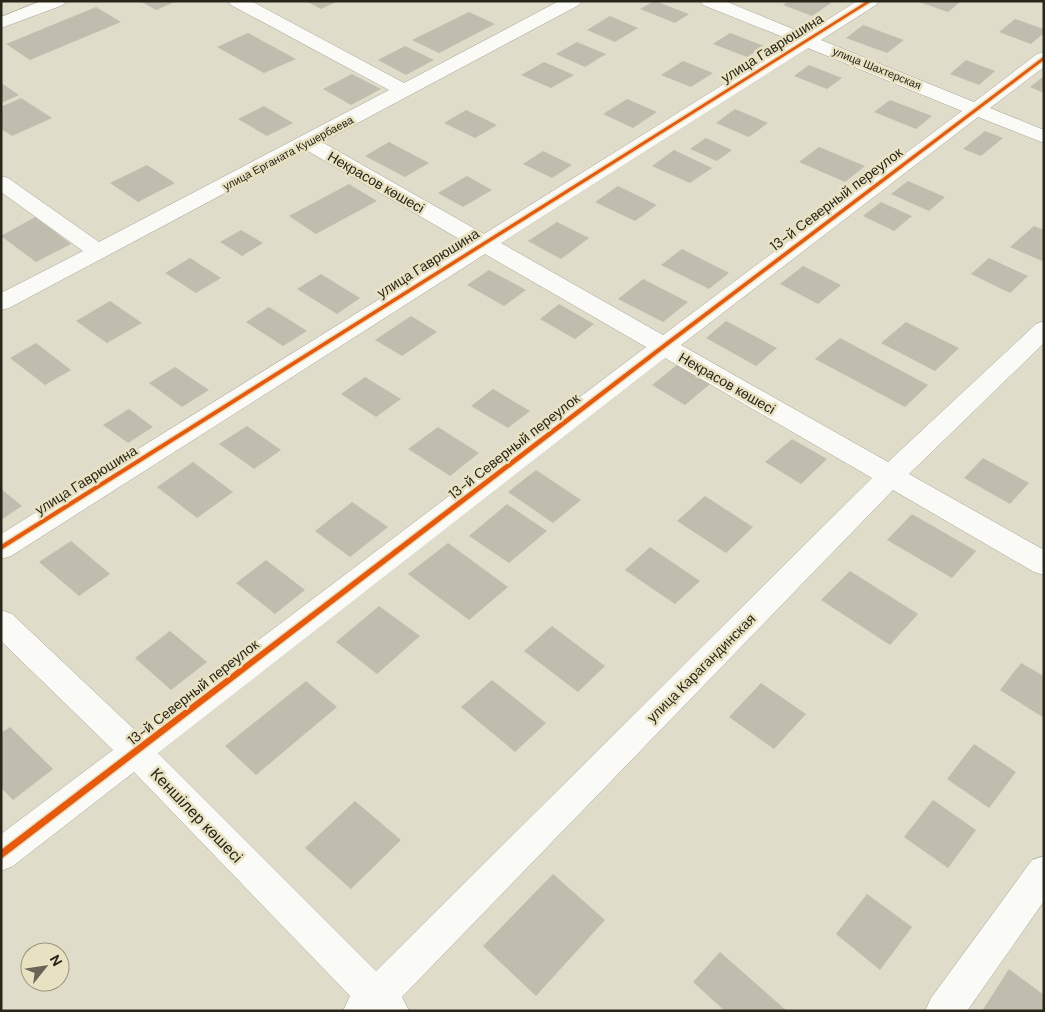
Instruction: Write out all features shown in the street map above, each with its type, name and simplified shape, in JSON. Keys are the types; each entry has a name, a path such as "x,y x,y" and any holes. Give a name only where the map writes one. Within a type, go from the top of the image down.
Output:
{"street":[{"path":"1,23 58,1"},
{"path":"237,1 405,91"},
{"name":"улица Шахтерская","path":"709,1 1044,137"},
{"name":"улица Гаврюшина","path":"1,548 870,1"},
{"name":"улица Ерганата Кушербаева","path":"1,304 405,91 559,4"},
{"name":"13-й Северный переулок","path":"1,855 664,346 1044,58"},
{"name":"Некрасов көшесі","path":"307,142 1044,564"},
{"path":"1,182 99,252"},
{"name":"улица Карагандинская","path":"376,1006 891,476 1044,329"},
{"name":"Кеншілер көшесі","path":"1,622 136,752 376,1006"},
{"path":"944,1011 1044,872"}],"building":[{"path":"140,1 177,1 156,10"},
{"path":"306,1 338,1 321,9"},
{"path":"654,1 689,14 675,23 640,9"},
{"path":"789,1 825,1 831,3 812,16 783,5"},
{"path":"919,2 960,2 948,12"},
{"path":"96,7 121,22 30,60 6,44"},
{"path":"469,12 495,24 439,53 412,40"},
{"path":"610,16 638,28 615,42 587,30"},
{"path":"1015,19 1044,29 1044,33 1031,44 999,32"},
{"path":"863,25 904,40 887,53 846,38"},
{"path":"248,33 296,59 264,73 217,47"},
{"path":"730,33 764,46 747,57 713,44"},
{"path":"577,42 606,54 585,67 556,54"},
{"path":"405,46 434,60 406,75 378,60"},
{"path":"966,60 995,71 979,85 950,74"},
{"path":"683,61 713,73 691,87 661,75"},
{"path":"544,62 574,75 551,88 521,75"},
{"path":"809,65 842,78 827,89 794,76"},
{"path":"352,74 381,89 351,105 323,89"},
{"path":"1044,76 1044,93 1030,87"},
{"path":"1,83 19,95 1,103"},
{"path":"21,98 52,118 12,136 1,129 1,107"},
{"path":"627,99 657,112 633,128 603,114"},
{"path":"890,100 932,116 916,129 874,112"},
{"path":"264,106 293,123 267,136 238,119"},
{"path":"735,109 768,123 749,137 716,123"},
{"path":"466,110 497,125 475,138 444,123"},
{"path":"985,131 1003,138 981,156 963,149"},
{"path":"706,138 732,150 717,161 690,149"},
{"path":"389,142 429,163 405,177 365,156"},
{"path":"819,147 865,166 845,182 799,162"},
{"path":"674,150 712,168 690,183 652,166"},
{"path":"543,151 572,165 552,178 523,164"},
{"path":"147,165 175,183 138,202 110,183"},
{"path":"467,176 492,190 463,207 438,193"},
{"path":"908,181 945,197 929,211 891,194"},
{"path":"349,184 377,201 316,234 289,216"},
{"path":"618,186 657,205 635,221 595,202"},
{"path":"881,202 912,216 894,231 863,216"},
{"path":"35,217 71,244 36,262 1,236"},
{"path":"557,222 589,238 561,259 528,241"},
{"path":"1034,226 1044,230 1044,259 1042,261 1010,247"},
{"path":"241,230 263,243 242,256 220,242"},
{"path":"682,249 729,273 709,289 661,265"},
{"path":"190,258 221,278 196,293 165,273"},
{"path":"989,258 1028,276 1010,293 971,274"},
{"path":"803,266 841,285 818,304 780,284"},
{"path":"489,270 526,290 504,306 467,285"},
{"path":"321,274 360,298 337,314 297,289"},
{"path":"643,279 688,302 663,322 618,299"},
{"path":"110,301 142,323 107,343 76,321"},
{"path":"559,304 594,324 575,339 540,319"},
{"path":"269,307 307,331 283,346 246,322"},
{"path":"411,316 437,332 402,356 375,340"},
{"path":"726,321 777,348 756,366 706,338"},
{"path":"906,322 959,348 935,371 881,343"},
{"path":"840,338 928,385 905,407 815,359"},
{"path":"36,343 71,370 45,385 10,358"},
{"path":"677,365 710,384 685,405 652,385"},
{"path":"175,367 209,390 182,407 149,383"},
{"path":"365,377 401,399 376,417 341,394"},
{"path":"493,389 530,411 508,428 471,406"},
{"path":"129,409 153,427 128,443 103,425"},
{"path":"247,426 281,450 254,469 219,444"},
{"path":"438,427 479,453 450,476 408,449"},
{"path":"792,439 827,459 801,484 765,462"},
{"path":"983,458 1029,483 1010,504 964,478"},
{"path":"193,462 233,492 197,518 157,487"},
{"path":"536,470 581,500 553,523 508,492"},
{"path":"1,489 22,506 1,520"},
{"path":"705,496 753,527 726,553 677,521"},
{"path":"352,502 388,527 350,557 315,531"},
{"path":"507,504 547,531 509,563 469,536"},
{"path":"912,514 976,551 952,578 887,540"},
{"path":"71,541 110,574 79,596 39,562"},
{"path":"448,543 508,587 469,620 408,574"},
{"path":"650,547 700,581 675,604 625,570"},
{"path":"266,560 305,590 275,614 236,583"},
{"path":"850,571 918,614 890,645 821,600"},
{"path":"379,606 420,636 377,674 336,642"},
{"path":"552,626 605,666 578,692 524,651"},
{"path":"170,631 207,662 171,690 135,658"},
{"path":"1021,663 1044,676 1044,718 1000,690"},
{"path":"492,680 546,723 515,752 461,707"},
{"path":"306,681 337,707 256,775 225,746"},
{"path":"761,683 806,714 774,749 729,717"},
{"path":"10,727 53,769 13,800 1,788 1,733"},
{"path":"974,744 1016,772 989,808 947,779"},
{"path":"933,800 976,830 948,868 904,837"},
{"path":"355,801 401,840 351,889 305,848"},
{"path":"553,874 605,920 536,996 483,946"},
{"path":"867,894 912,927 880,970 836,934"},
{"path":"720,952 787,1011 725,1011 693,982"},
{"path":"1009,969 1044,995 1044,1011 982,1011"}],"cycle path":[{"path":"1,548 870,1"},
{"path":"1,855 664,346 1044,58"}]}
